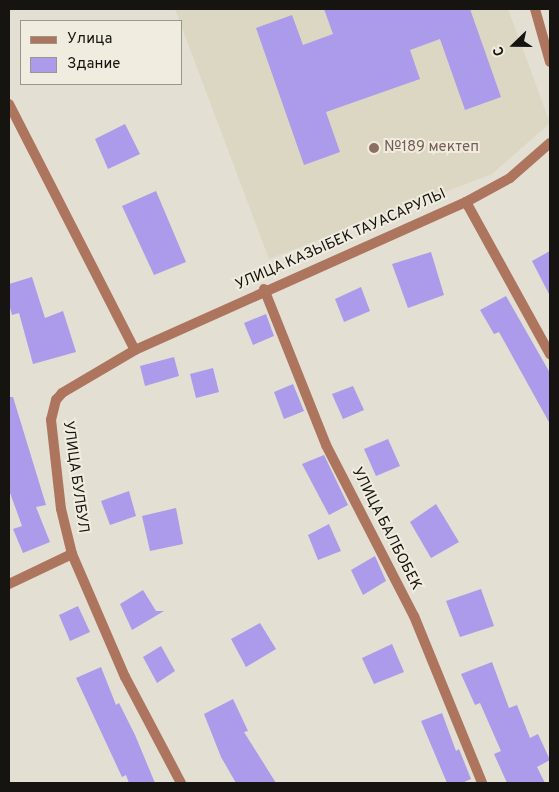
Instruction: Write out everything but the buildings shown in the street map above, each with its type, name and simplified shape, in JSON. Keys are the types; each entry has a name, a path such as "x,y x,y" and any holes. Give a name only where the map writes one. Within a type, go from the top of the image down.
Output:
{"street":[{"path":"535,9 550,62"},
{"path":"10,111 135,350"},
{"name":"УЛИЦА КАЗЫБЕК ТАУАСАРУЛЫ","path":"135,350 264,290 466,202 510,178 550,142"},
{"path":"466,202 550,354"},
{"name":"УЛИЦА БАЛБОБЕК","path":"264,290 326,445 414,616 482,783"},
{"name":"УЛИЦА БУЛБУЛ","path":"135,350 62,393 56,400 51,420 61,509 72,554 125,677 181,783"},
{"path":"9,584 72,554"}],"shaded area":[{"name":"№189 мектеп","path":"175,9 508,9 550,123 492,174 269,259 182,28 182,20 179,20"}],"place":[{"name":"№189 мектеп","path":"374,148"}]}
